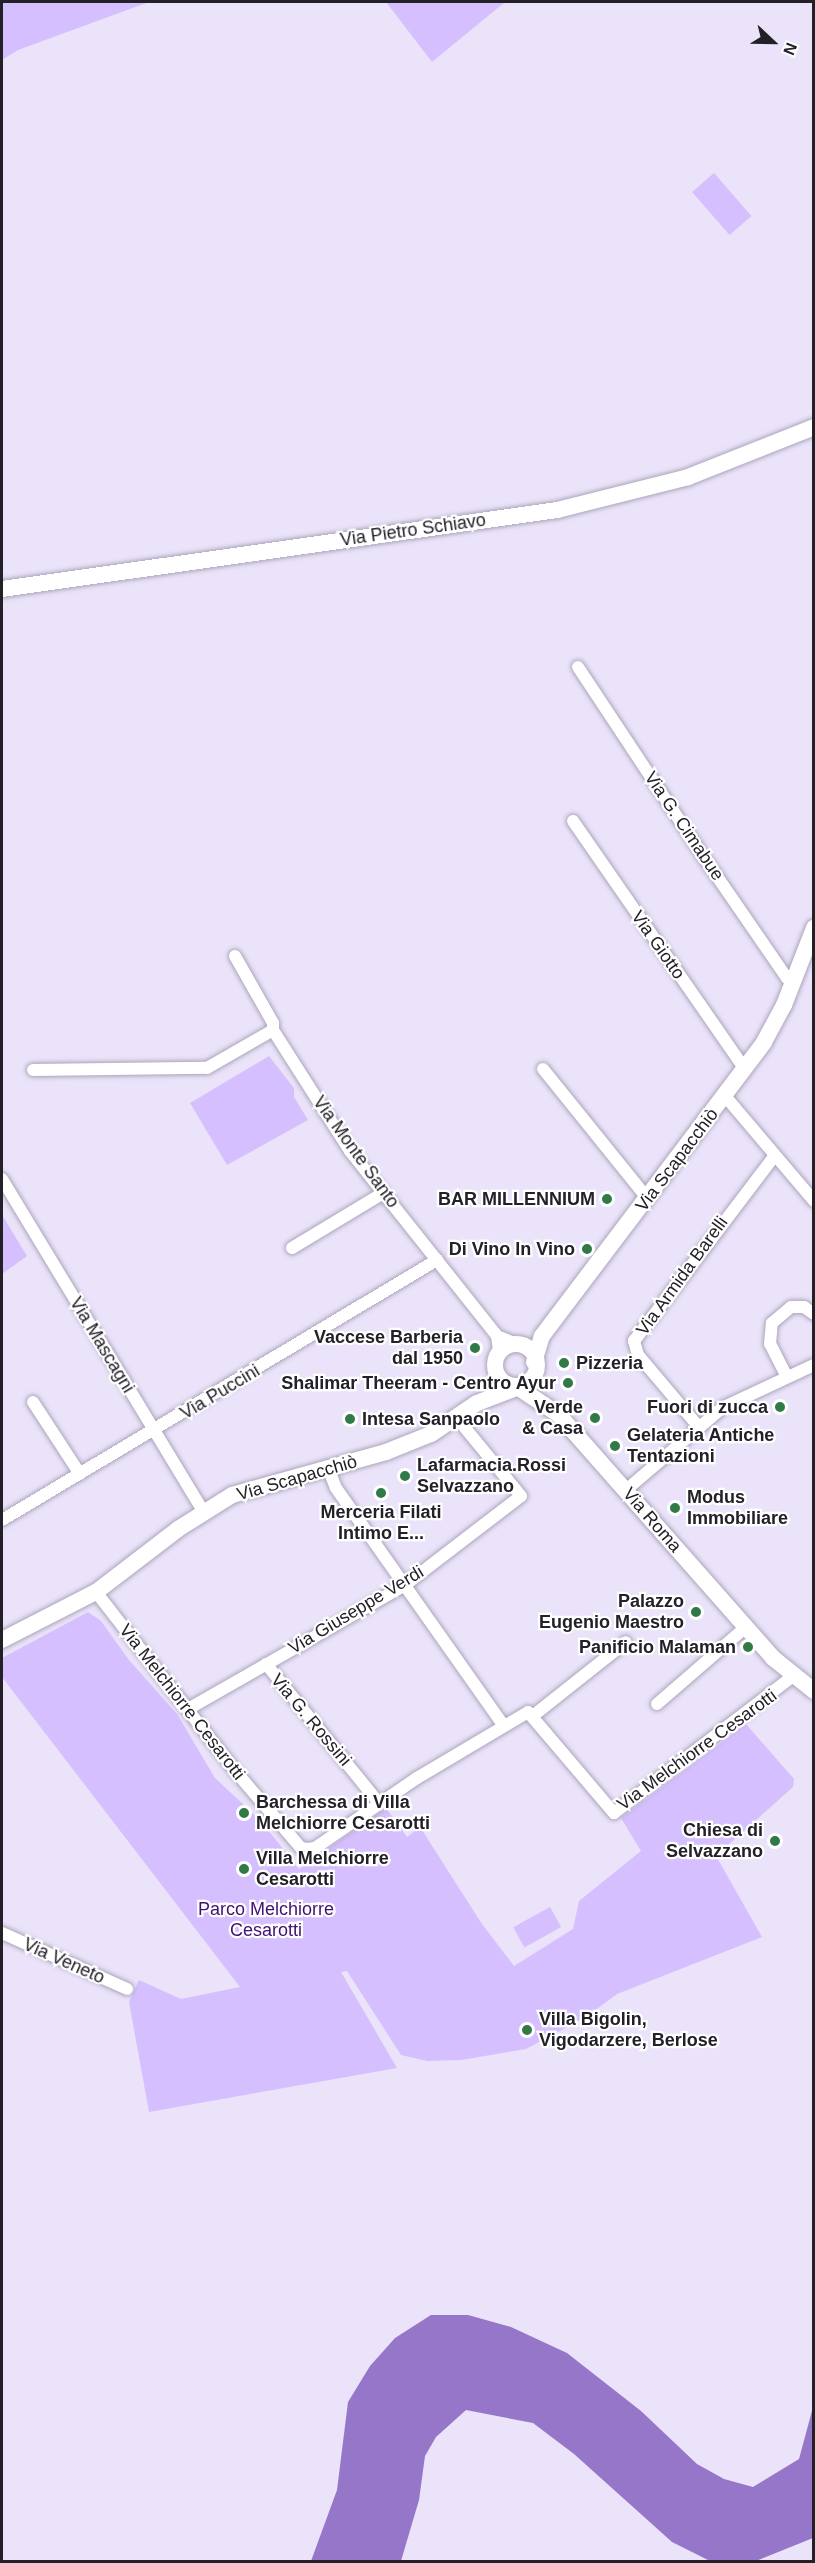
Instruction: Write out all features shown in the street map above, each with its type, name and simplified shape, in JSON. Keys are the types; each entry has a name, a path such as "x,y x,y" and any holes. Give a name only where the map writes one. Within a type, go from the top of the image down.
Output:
{"street":[{"name":"Via Pietro Schiavo","path":"2,589 557,510 688,477 813,427"},
{"name":"Via G. Cimabue","path":"578,667 709,866 787,978 794,982"},
{"name":"Via Giotto","path":"573,821 746,1069"},
{"name":"Via Scapacchiò","path":"535,1364 541,1337 746,1069 774,1025 794,982 813,928"},
{"name":"Via Monte Santo","path":"235,956 273,1023 273,1030 350,1151 507,1343"},
{"path":"33,1070 207,1068 273,1030"},
{"path":"543,1069 648,1198"},
{"name":"Via Scapacchiò","path":"725,1096 813,1201"},
{"name":"Via Armida Barelli","path":"698,1426 638,1354 634,1341 775,1155"},
{"name":"Via Mascagni","path":"2,1179 203,1511"},
{"path":"292,1248 383,1193"},
{"name":"Via Puccini","path":"2,1520 154,1432 437,1260"},
{"path":"787,1377 770,1344 772,1323 791,1307 804,1307 813,1314"},
{"path":"507,1343 541,1337"},
{"path":"507,1343 531,1350 535,1364 532,1380 516,1388 504,1384 497,1371 507,1343"},
{"name":"Via Roma","path":"535,1364 558,1414"},
{"path":"626,1490 698,1426 722,1408 813,1365"},
{"name":"Via Scapacchiò","path":"477,1404 497,1371"},
{"name":"Via Scapacchiò","path":"2,1640 96,1592 203,1511 250,1488 329,1470 386,1452 457,1418 477,1404 516,1388"},
{"name":"Via Roma","path":"516,1388 558,1414 746,1627 793,1676 813,1691"},
{"path":"33,1402 80,1474"},
{"name":"Via Giuseppe Verdi","path":"188,1709 405,1585 521,1496 457,1418"},
{"path":"329,1470 336,1488 504,1726"},
{"name":"Via Melchiorre Cesarotti","path":"96,1592 301,1848 315,1848 379,1803 528,1712 534,1715 614,1813 793,1676"},
{"path":"657,1704 746,1627"},
{"name":"Via Melchiorre Cesarotti","path":"534,1715 626,1642"},
{"name":"Via G. Rossini","path":"266,1664 379,1803"},
{"name":"Via Veneto","path":"2,1933 127,1989"}],"green space":[{"path":"2,2 149,2 18,50 2,60"},
{"path":"386,2 505,2 432,62"},
{"path":"714,173 751,216 730,235 692,192"},
{"path":"269,1056 294,1088 294,1097 308,1120 227,1165 190,1103"},
{"path":"2,1215 27,1256 2,1274"},
{"name":"Parco Melchiorre Cesarotti","path":"88,1612 101,1621 129,1660 177,1714 215,1778 260,1820 299,1869 386,1808 407,1837 420,1827 482,1924 514,1966 573,1929 579,1901 641,1851 621,1818 746,1724 794,1779 793,1787 716,1856 762,1937 617,1994 586,2017 526,2049 461,2060 427,2061 401,2055 347,1971 341,1972 397,2068 149,2112 129,2002 139,1980 181,1999 240,1987 2,1677 2,1658"},
{"path":"550,1907 561,1927 524,1947 513,1927"}],"shaded area":[{"path":"431,2315 468,2315 511,2327 567,2353 641,2411 697,2464 724,2479 753,2487 799,2459 813,2407 813,2538 756,2561 708,2560 672,2542 574,2454 533,2423 466,2410 436,2437 425,2456 419,2500 401,2561 311,2561 337,2490 348,2402 370,2366 395,2338"}],"place":[{"name":"BAR MILLENNIUM","path":"607,1199"},
{"name":"Di Vino In Vino","path":"587,1249"},
{"name":"Vaccese Barberia dal 1950","path":"475,1348"},
{"name":"Pizzeria","path":"564,1363"},
{"name":"Shalimar Theeram - Centro Ayur","path":"568,1383"},
{"name":"Fuori di zucca","path":"780,1407"},
{"name":"Verde & Casa","path":"595,1418"},
{"name":"Intesa Sanpaolo","path":"350,1419"},
{"name":"Gelateria Antiche Tentazioni","path":"615,1446"},
{"name":"Lafarmacia.Rossi Selvazzano","path":"405,1476"},
{"name":"Merceria Filati Intimo E...","path":"381,1493"},
{"name":"Modus Immobiliare","path":"675,1508"},
{"name":"Palazzo Eugenio Maestro","path":"696,1612"},
{"name":"Panificio Malaman","path":"748,1647"},
{"name":"Barchessa di Villa Melchiorre Cesarotti","path":"244,1813"},
{"name":"Chiesa di Selvazzano","path":"775,1841"},
{"name":"Villa Melchiorre Cesarotti","path":"244,1869"},
{"name":"Villa Bigolin, Vigodarzere, Berlose","path":"527,2030"}]}
